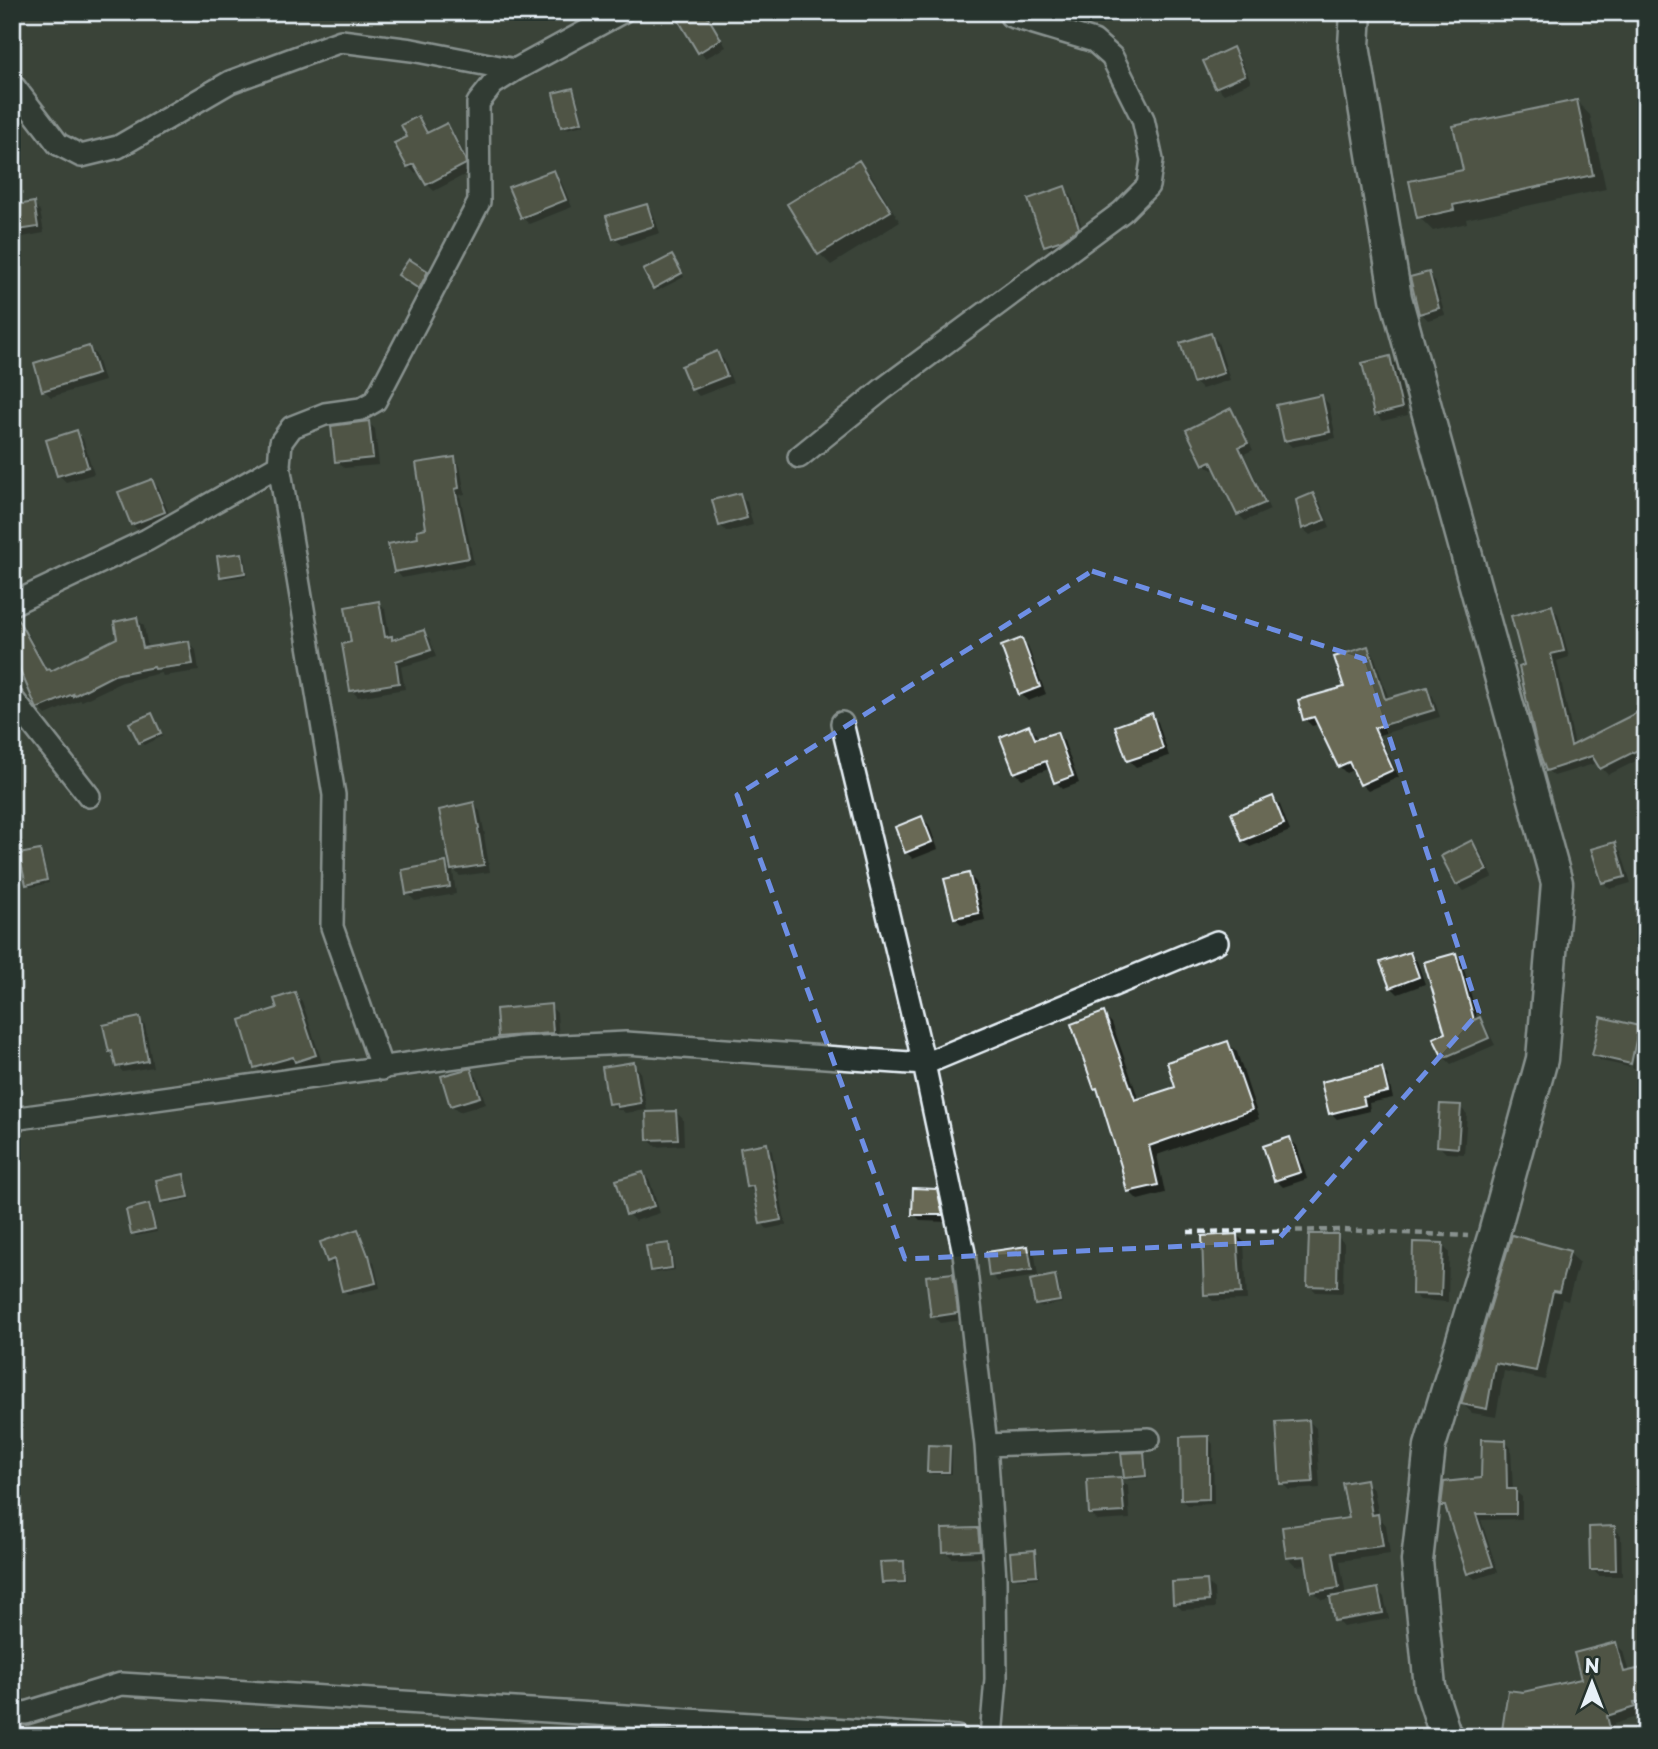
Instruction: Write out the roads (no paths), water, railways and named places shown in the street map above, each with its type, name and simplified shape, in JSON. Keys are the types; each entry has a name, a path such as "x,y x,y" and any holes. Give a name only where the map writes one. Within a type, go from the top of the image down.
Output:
{"main road":[{"path":"1356,12 1354,46 1396,298 1557,883 1542,1059 1493,1237 1430,1446 1417,1561 1430,1686 1445,1736"}],"street":[{"path":"382,1069 332,926 334,795 279,465 281,442 292,427 325,414 360,409 375,401 479,202 478,103 493,84 622,12"},
{"path":"799,457 883,388 1122,212 1148,186 1152,160 1143,119 1112,57 1094,41 1011,16 1010,12"},
{"path":"12,84 58,144 81,156 118,147 230,82 341,41 412,50 515,71"},
{"path":"15,598 147,540 279,465"},
{"path":"12,698 89,796"},
{"path":"842,723 924,1064 964,1253 986,1445 995,1579 996,1679 991,1737"},
{"path":"12,1119 520,1048 626,1043 924,1064 1217,942"},
{"path":"986,1445 1149,1439"},
{"path":"12,1712 26,1713 121,1684 956,1737"}]}
